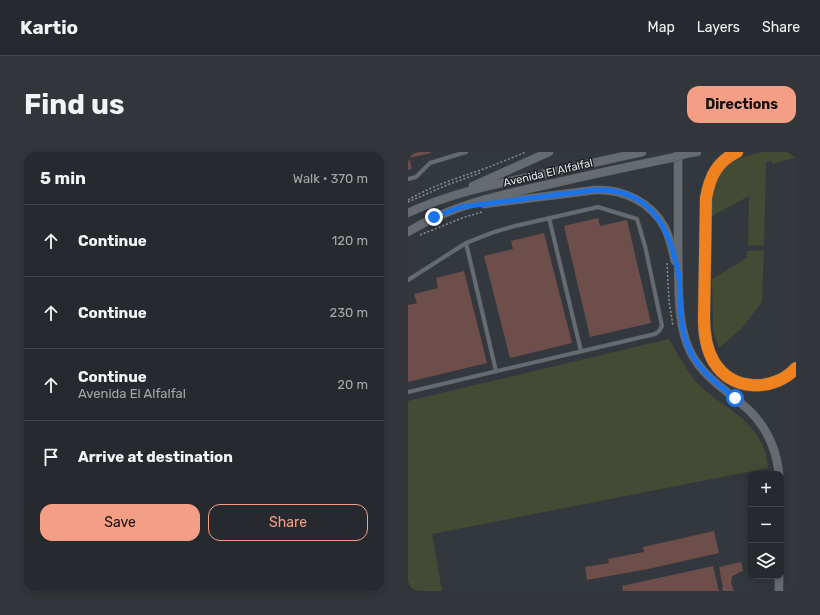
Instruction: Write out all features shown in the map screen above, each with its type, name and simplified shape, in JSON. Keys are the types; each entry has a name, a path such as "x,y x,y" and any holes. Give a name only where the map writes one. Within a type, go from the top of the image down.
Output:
{"highway":[{"path":"738,152 719,165 712,177 707,192 704,327 707,347 714,363 724,373 737,381 748,384 760,385 778,381 789,375 796,368"}],"street":[{"path":"454,195 549,152"},
{"name":"Avenida El Alfalfal","path":"408,213 454,195 518,179 642,152"},
{"path":"678,152 679,277 681,323 683,334 690,352 705,373 743,404 760,423 773,446 778,471"},
{"name":"Avenida El Alfalfal","path":"408,232 434,217 461,207 518,191 694,153"},
{"path":"461,207 595,190 607,190 622,193 643,203 661,221 670,240 679,277"},
{"path":"779,579 779,591"}],"lane":[{"path":"408,179 416,178 430,163 466,152"},
{"path":"408,280 466,243 494,232 598,207 637,219 645,246 662,324 659,331 655,334 408,392"},
{"path":"549,218 581,351"},
{"path":"466,243 496,371"}],"path":[{"path":"408,201 421,193 442,184 526,152"},
{"path":"408,201 447,184 484,172"},
{"path":"419,236 462,218 485,211"},
{"path":"667,263 668,301 674,327"}],"green space":[{"path":"762,152 796,152 796,157 772,164 772,161 766,162 764,245 748,246 749,196 712,216 713,191 719,176 730,163 737,159"},
{"path":"764,250 762,302 742,328 719,348 713,330 712,279 747,258 747,251"},
{"path":"669,339 679,357 699,385 751,427 763,445 768,468 432,534 442,591 408,591 408,401"}],"building":[{"path":"408,152 431,153 409,158 412,169 408,170"},
{"path":"598,218 600,226 627,220 651,323 590,337 564,226"},
{"path":"544,233 572,343 510,358 484,256 513,249 511,241"},
{"path":"464,271 487,363 408,382 408,305 417,303 414,294 438,288 436,278"},
{"path":"714,531 719,553 648,569 587,580 585,567 609,563 608,559 644,552 643,547"},
{"path":"741,562 743,571 732,576 731,583 734,591 723,591 719,567"},
{"path":"713,566 719,591 623,591 622,586"}],"route":[{"path":"434,217 461,207 595,190 618,192 639,200 650,208 658,218 665,228 670,240 679,277 681,323 683,334 690,352 705,373 735,398"}]}
